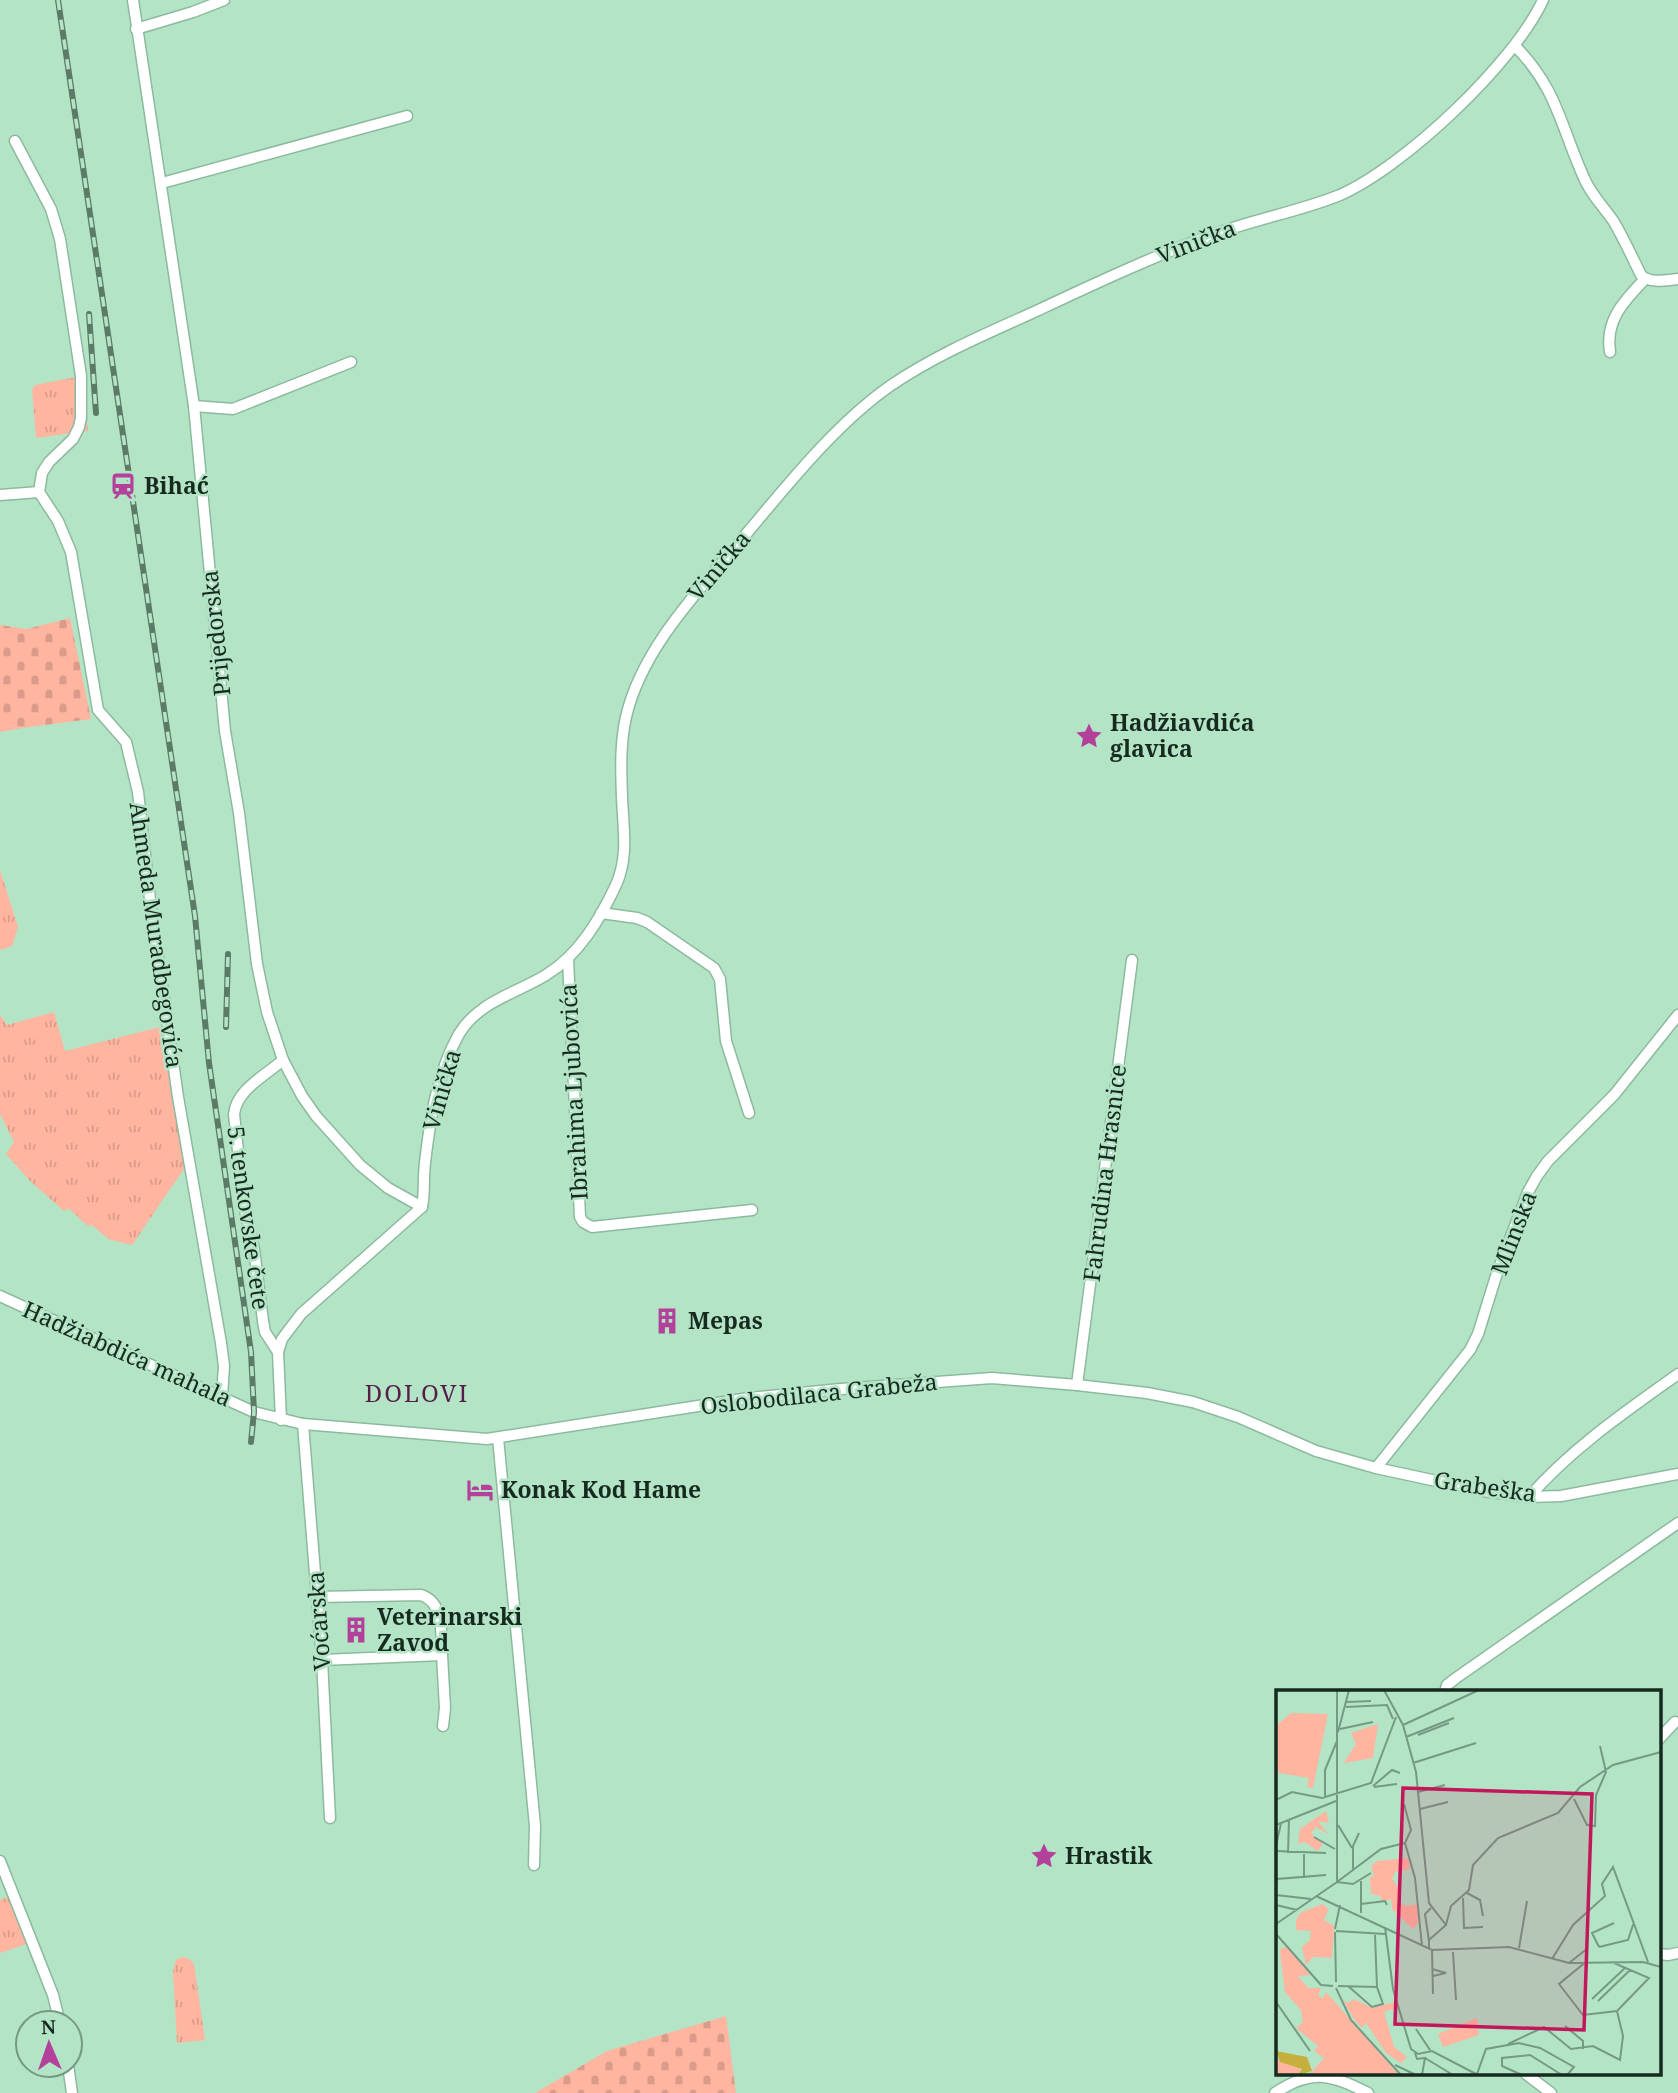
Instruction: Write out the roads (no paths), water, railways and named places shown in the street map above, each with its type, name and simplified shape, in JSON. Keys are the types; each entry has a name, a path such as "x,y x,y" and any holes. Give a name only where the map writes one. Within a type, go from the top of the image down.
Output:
{"street":[{"name":"Prijedorska","path":"133,0 194,406 225,732 239,813 250,917 267,1012 283,1060 302,1097 360,1165 388,1188 422,1207"},
{"path":"136,29 224,0"},
{"name":"Vinička","path":"422,1207 432,1113 448,1058 460,1032 474,1014 545,975 568,959 583,942 601,913 618,881 625,851 623,737 630,703 647,663 671,624 775,498 857,413 925,363 1111,276 1212,235 1307,207 1359,185 1386,167 1446,117 1515,46 1543,0"},
{"path":"1515,46 1532,63 1552,94 1593,196 1615,225 1641,275 1645,279 1678,279"},
{"path":"162,183 407,116"},
{"path":"0,495 38,492 42,473 49,462 73,439 81,418 80,376 62,251 51,209 15,141"},
{"path":"1610,352 1610,327 1617,312 1645,279"},
{"path":"194,406 233,409 351,362"},
{"name":"Ahmeda Muradbegovića","path":"38,492 54,513 71,551 96,703 102,717 126,742 138,792 151,908 180,1111 221,1343 222,1396"},
{"path":"601,913 647,922 715,968 720,979 726,1041 748,1113"},
{"name":"Ibrahima Ljubovića","path":"568,959 575,1138 580,1217 583,1222 592,1227 752,1210"},
{"name":"Fahrudina Hrasnice","path":"1077,1385 1132,961"},
{"name":"Mlinska","path":"1376,1468 1470,1350 1536,1176 1614,1095 1678,1015"},
{"name":"5. tenkovske čete","path":"278,1352 265,1332 262,1321 254,1249 244,1206 234,1114 235,1106 244,1092 283,1060"},
{"path":"281,1420 278,1352 282,1339 301,1314 422,1207"},
{"name":"Hadžiabdića mahala","path":"0,1296 254,1412"},
{"path":"1529,1497 1553,1470 1594,1436 1678,1374"},
{"name":"Oslobodilaca Grabeža","path":"254,1412 303,1424 498,1438 634,1414 749,1398 992,1378 1077,1385 1192,1402 1238,1417 1316,1451 1376,1468"},
{"name":"Voćarska","path":"303,1424 322,1660 331,1818"},
{"path":"498,1438 536,1826 534,1865"},
{"name":"Grabeška","path":"1376,1468 1483,1491 1529,1497 1561,1496 1678,1474"},
{"path":"1446,1690 1447,1685 1456,1678 1678,1523"},
{"path":"317,1597 413,1595 431,1598 439,1615 445,1708 443,1726"},
{"path":"322,1660 442,1655"},
{"path":"1660,1738 1675,1722"},
{"path":"0,1861 56,2009"},
{"path":"1660,1954 1678,1953"},
{"path":"1529,2076 1550,2093"},
{"path":"1275,2093 1299,2079 1308,2077 1327,2078 1353,2085 1368,2093"}],"railway":[{"path":"58,0 195,916 209,1063 251,1352 254,1412 251,1442"},
{"path":"89,314 96,413"},
{"path":"226,1027 228,954"}],"place":[{"name":"Bihać","path":"123,486"},
{"name":"Hadžiavdića glavica","path":"1089,736"},
{"name":"Mepas","path":"667,1321"},
{"name":"Konak Kod Hame","path":"480,1490"},
{"name":"Veterinarski Zavod","path":"356,1630"},
{"name":"Hrastik","path":"1044,1856"}],"district":[{"name":"DOLOVI","path":"417,1394"}]}
